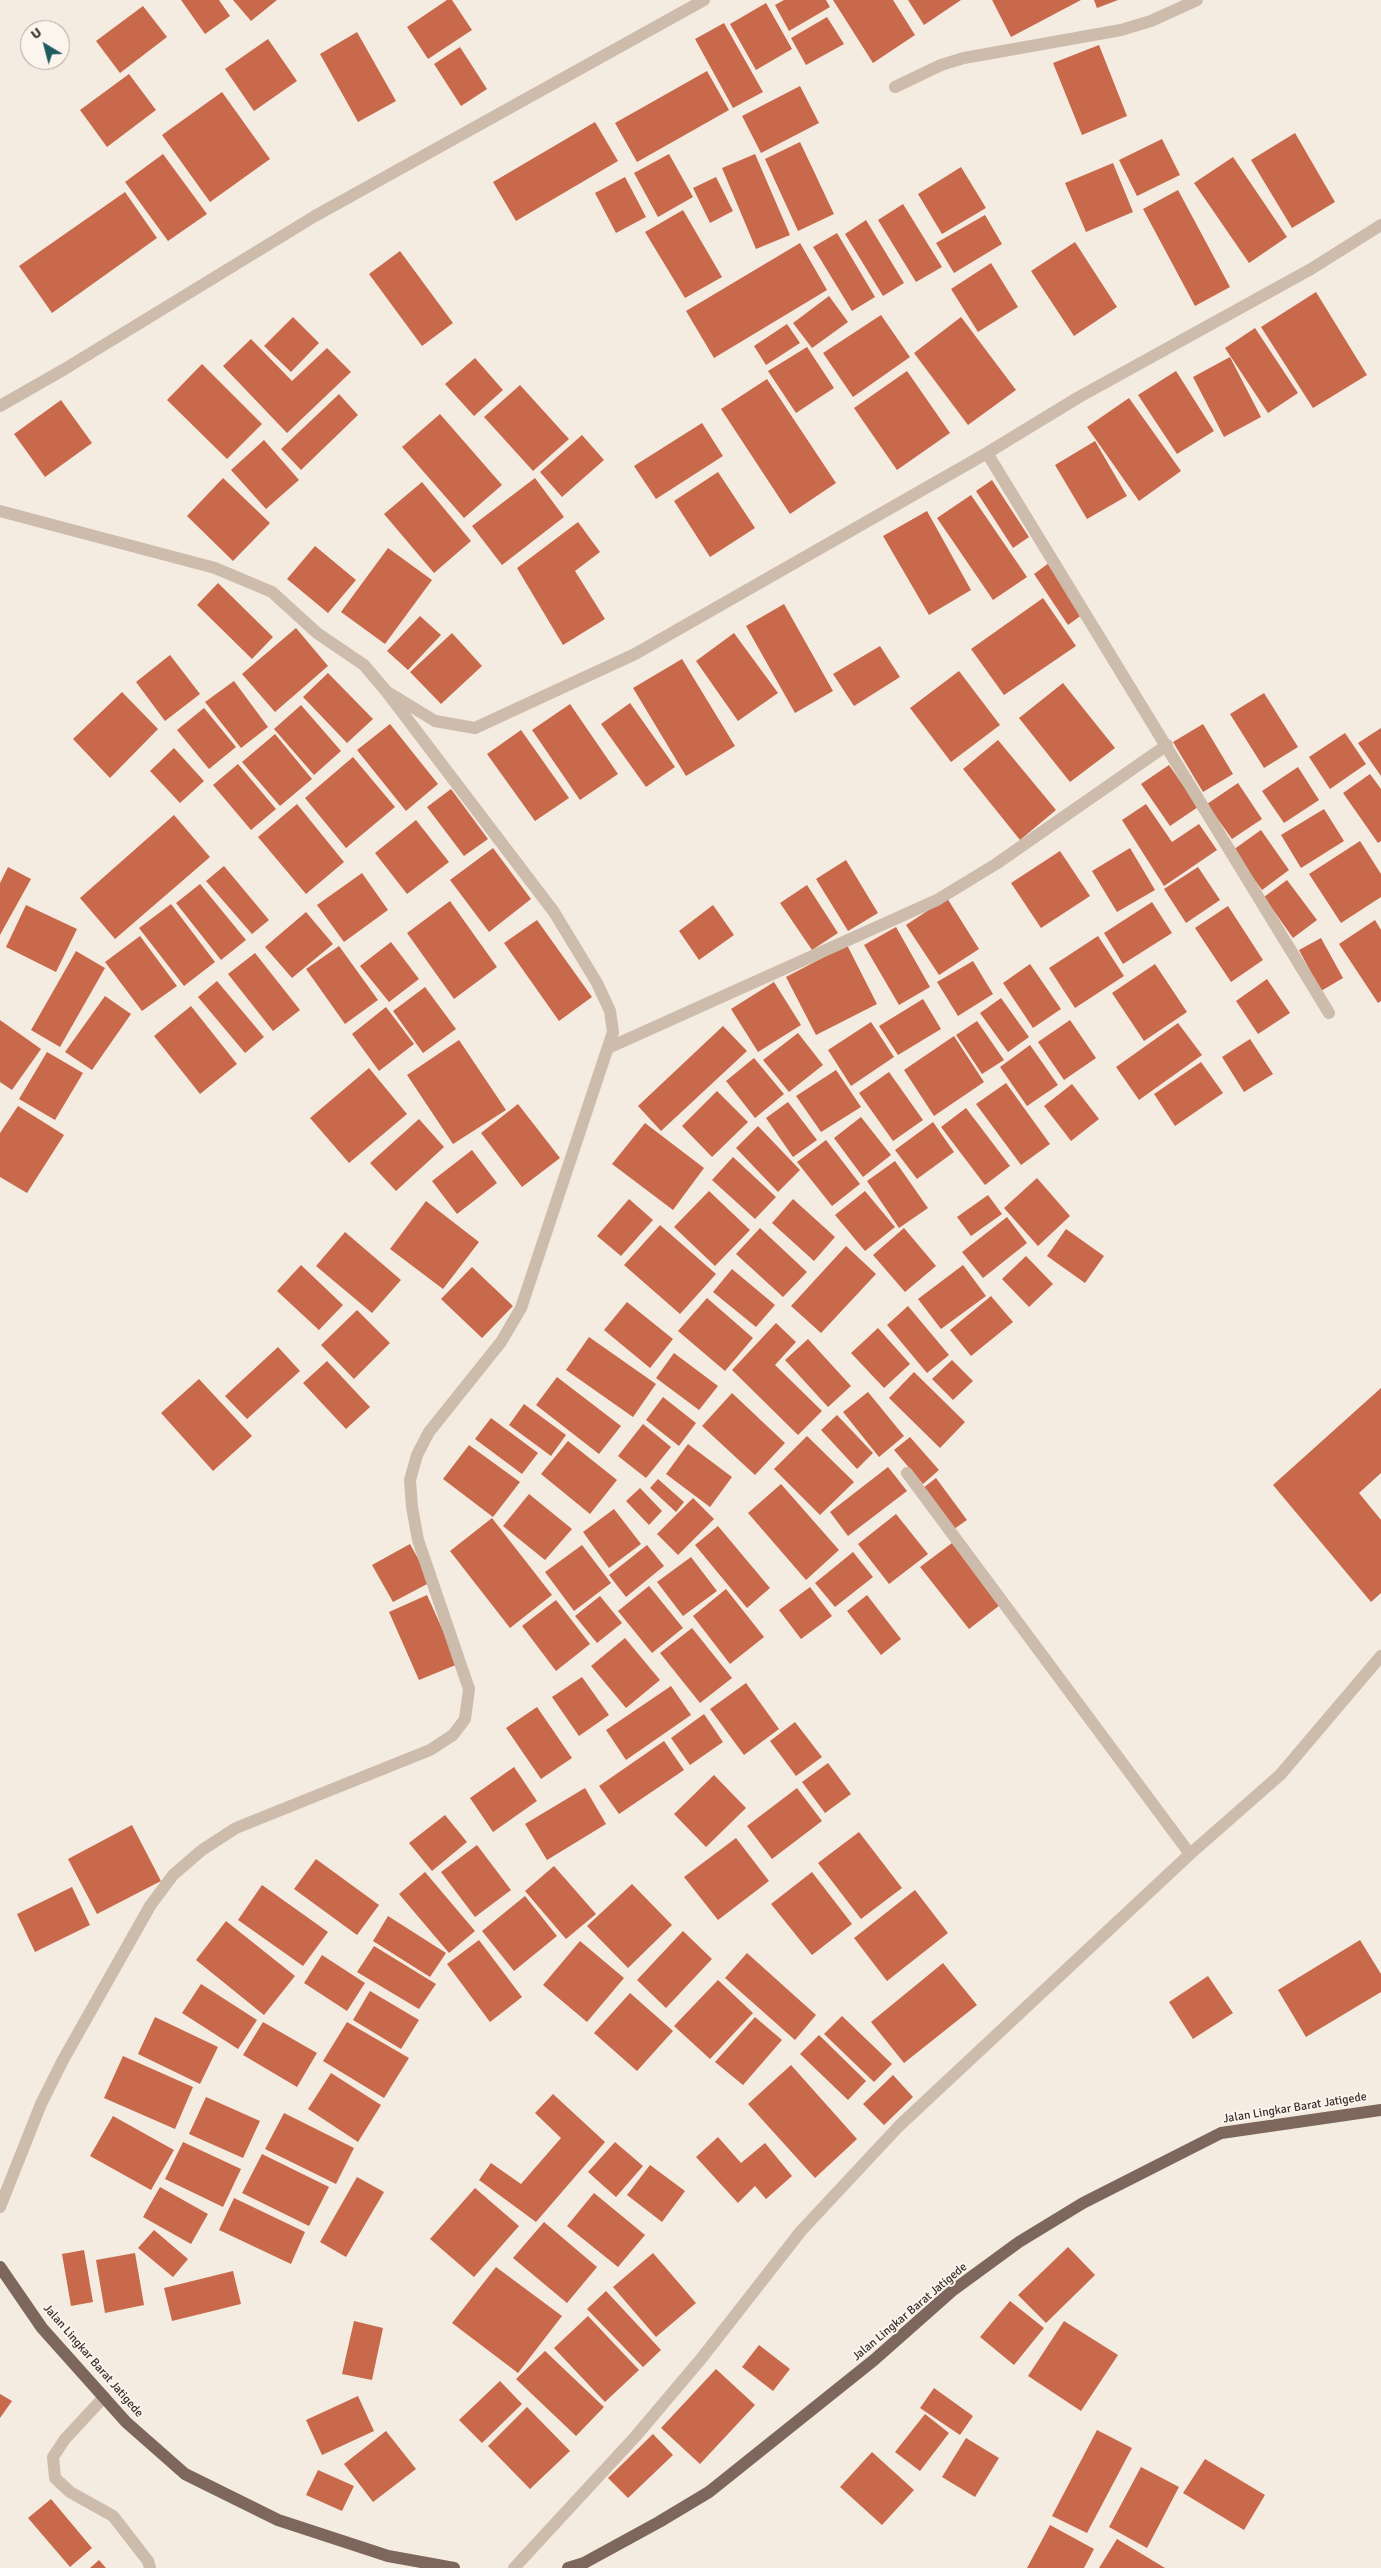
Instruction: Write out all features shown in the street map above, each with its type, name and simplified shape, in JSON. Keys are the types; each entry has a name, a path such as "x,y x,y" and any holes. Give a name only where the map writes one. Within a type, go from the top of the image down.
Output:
{"main road":[{"name":"Jalan Lingkar Barat Jatigede","path":"568,2568 584,2563 709,2492 874,2360 952,2291 1019,2242 1083,2203 1221,2133 1381,2110"},
{"name":"Jalan Lingkar Barat Jatigede","path":"0,2267 42,2328 126,2422 185,2474 278,2520 388,2556 454,2568"}],"street":[{"path":"0,406 63,370 315,216 704,0"},
{"path":"894,87 941,65 964,58 1120,30 1151,20 1197,0"},
{"path":"386,691 434,721 476,728 635,654 987,453 1079,397 1312,269 1381,225"},
{"path":"987,453 1329,1013"},
{"path":"0,511 214,568 272,592 317,633 364,665 386,691 554,912 597,983 610,1011 613,1032 521,1308 501,1342 429,1432 417,1455 410,1480 412,1507 418,1540 469,1689 465,1719 453,1735 430,1750 236,1828 202,1850 173,1875 150,1906 63,2060 42,2104 0,2207"},
{"path":"608,1048 937,900 996,864 1167,745"},
{"path":"907,1473 1190,1854"},
{"path":"514,2568 635,2437 701,2359 801,2231 899,2126 1190,1854 1280,1775 1381,1656"},
{"path":"104,2397 65,2439 53,2458 55,2478 70,2492 112,2516 148,2561 150,2568"}],"building":[{"path":"181,0 219,0 230,16 205,34"},
{"path":"233,0 277,0 251,21"},
{"path":"447,0 452,0 472,30 428,59 407,27"},
{"path":"784,0 826,0 830,7 789,31 775,5"},
{"path":"833,0 893,0 915,35 873,63"},
{"path":"908,0 961,0 924,25"},
{"path":"992,0 1081,0 1011,37"},
{"path":"1094,0 1118,0 1097,8"},
{"path":"766,3 792,49 756,70 730,24"},
{"path":"143,6 167,37 120,73 96,41"},
{"path":"827,17 844,44 806,65 791,38"},
{"path":"724,23 763,92 733,108 695,39"},
{"path":"357,32 396,101 358,122 320,54"},
{"path":"268,39 297,81 254,111 225,69"},
{"path":"1099,45 1127,116 1082,135 1053,63"},
{"path":"460,47 487,89 461,106 434,64"},
{"path":"707,71 729,110 637,162 615,123"},
{"path":"129,74 156,110 107,147 80,110"},
{"path":"800,86 819,123 761,153 742,116"},
{"path":"222,92 270,159 210,202 162,135"},
{"path":"595,122 618,161 516,221 493,182"},
{"path":"1295,133 1335,202 1292,228 1251,160"},
{"path":"1162,139 1180,175 1137,196 1119,160"},
{"path":"800,142 834,214 798,231 765,159"},
{"path":"163,154 207,214 168,241 125,182"},
{"path":"669,154 693,197 658,217 634,173"},
{"path":"755,154 790,235 756,249 722,168"},
{"path":"1233,157 1287,237 1249,263 1194,183"},
{"path":"1113,163 1133,212 1086,232 1065,183"},
{"path":"961,167 986,208 942,234 918,194"},
{"path":"625,177 646,217 616,233 595,193"},
{"path":"716,177 733,211 710,223 693,188"},
{"path":"1178,190 1230,287 1195,306 1143,209"},
{"path":"125,192 157,238 52,313 19,266"},
{"path":"903,204 942,267 916,282 878,220"},
{"path":"683,210 722,277 685,298 645,232"},
{"path":"985,215 1002,244 954,273 936,243"},
{"path":"866,220 904,283 883,296 845,234"},
{"path":"837,233 875,297 852,311 813,247"},
{"path":"1075,242 1117,307 1074,336 1031,271"},
{"path":"800,243 827,290 714,358 686,311"},
{"path":"400,251 453,323 422,346 369,274"},
{"path":"991,263 1018,307 978,332 951,289"},
{"path":"1316,292 1367,375 1313,408 1261,327"},
{"path":"829,296 848,322 812,348 793,323"},
{"path":"881,315 910,357 853,397 823,353"},
{"path":"293,317 319,343 291,372 264,346"},
{"path":"961,317 1016,390 968,425 914,353"},
{"path":"787,324 800,343 766,365 754,346"},
{"path":"1255,328 1298,393 1268,413 1225,348"},
{"path":"251,339 292,381 327,348 351,372 287,433 223,366"},
{"path":"807,347 834,388 796,413 768,371"},
{"path":"1230,357 1261,417 1224,437 1193,377"},
{"path":"475,358 503,390 474,416 445,384"},
{"path":"202,364 262,424 227,459 167,400"},
{"path":"907,371 950,433 897,470 854,408"},
{"path":"1176,371 1214,431 1177,454 1138,395"},
{"path":"767,379 836,483 790,514 721,409"},
{"path":"520,385 569,439 533,471 484,417"},
{"path":"339,394 358,415 301,470 281,449"},
{"path":"1129,398 1181,471 1139,501 1087,427"},
{"path":"61,400 92,443 45,477 14,434"},
{"path":"440,414 502,485 464,518 402,447"},
{"path":"702,423 723,456 656,499 634,466"},
{"path":"582,435 604,460 562,497 540,472"},
{"path":"264,440 299,480 266,509 231,470"},
{"path":"1095,441 1127,496 1087,519 1055,465"},
{"path":"718,472 755,528 710,557 674,501"},
{"path":"223,478 270,523 233,561 187,516"},
{"path":"535,478 564,517 502,565 472,526"},
{"path":"992,480 1029,537 1013,548 976,491"},
{"path":"422,482 471,541 434,573 384,514"},
{"path":"971,495 1027,577 993,600 937,518"},
{"path":"927,511 971,590 929,615 883,536"},
{"path":"578,522 600,552 575,571 605,619 563,645 517,568"},
{"path":"315,546 356,580 328,613 287,579"},
{"path":"388,548 432,580 385,644 341,612"},
{"path":"1049,563 1083,614 1068,625 1034,574"},
{"path":"218,583 273,637 252,659 197,605"},
{"path":"1043,598 1076,646 1004,695 971,649"},
{"path":"784,604 833,691 795,713 746,626"},
{"path":"420,616 441,635 408,670 387,651"},
{"path":"296,628 328,666 275,712 242,674"},
{"path":"452,633 482,666 441,704 410,672"},
{"path":"734,633 778,693 738,721 696,661"},
{"path":"880,646 900,677 854,706 833,674"},
{"path":"170,655 200,694 165,721 136,682"},
{"path":"682,659 735,746 686,776 633,688"},
{"path":"959,671 1000,725 951,762 910,708"},
{"path":"328,673 373,719 347,743 303,697"},
{"path":"234,681 268,727 241,748 205,702"},
{"path":"1063,683 1115,748 1070,782 1019,718"},
{"path":"122,692 158,729 110,778 73,739"},
{"path":"1264,693 1298,747 1264,768 1230,714"},
{"path":"630,703 675,767 646,787 601,724"},
{"path":"570,704 618,774 580,800 532,730"},
{"path":"301,705 341,751 314,775 274,729"},
{"path":"204,708 236,747 209,769 177,730"},
{"path":"390,724 438,784 406,811 357,750"},
{"path":"1203,724 1233,774 1203,792 1173,742"},
{"path":"1381,728 1381,776 1358,743"},
{"path":"521,730 569,798 535,821 487,754"},
{"path":"1345,733 1366,764 1330,789 1309,757"},
{"path":"275,734 312,779 280,806 242,762"},
{"path":"998,740 1056,810 1020,840 963,769"},
{"path":"174,748 204,781 180,803 150,771"},
{"path":"353,757 395,807 346,848 305,798"},
{"path":"238,764 276,809 251,830 213,785"},
{"path":"1169,765 1198,807 1170,826 1141,784"},
{"path":"1298,767 1319,800 1284,823 1262,791"},
{"path":"1370,774 1381,789 1381,841 1378,843 1343,793"},
{"path":"1238,783 1262,819 1232,839 1207,804"},
{"path":"451,789 488,839 464,856 427,807"},
{"path":"297,804 344,862 306,894 258,837"},
{"path":"1146,804 1172,842 1199,824 1217,850 1164,886 1122,820"},
{"path":"1324,809 1344,841 1301,868 1281,835"},
{"path":"174,815 210,857 115,939 80,898"},
{"path":"416,820 449,862 407,894 375,853"},
{"path":"1261,830 1289,870 1262,890 1233,850"},
{"path":"1360,841 1381,874 1381,897 1341,923 1309,874"},
{"path":"493,848 531,899 489,932 450,880"},
{"path":"1130,848 1155,890 1117,912 1092,871"},
{"path":"1060,851 1090,896 1041,928 1011,883"},
{"path":"846,860 878,913 848,931 816,879"},
{"path":"224,866 269,920 252,934 206,881"},
{"path":"8,867 31,879 0,935 0,883"},
{"path":"1198,867 1220,900 1186,923 1164,889"},
{"path":"362,873 388,910 344,942 317,905"},
{"path":"1287,880 1317,920 1293,938 1264,897"},
{"path":"200,884 246,940 221,960 176,903"},
{"path":"807,885 838,933 812,950 780,903"},
{"path":"947,898 979,949 939,975 906,925"},
{"path":"450,901 497,967 454,999 407,933"},
{"path":"1152,902 1172,933 1123,964 1104,933"},
{"path":"171,904 215,962 184,986 139,928"},
{"path":"26,905 77,929 56,972 6,947"},
{"path":"713,905 734,935 699,960 679,931"},
{"path":"1228,906 1263,960 1231,982 1195,928"},
{"path":"306,912 333,944 292,978 265,947"},
{"path":"537,920 592,997 559,1021 504,943"},
{"path":"1375,920 1381,930 1381,1001 1378,1003 1339,944"},
{"path":"896,927 930,987 899,1005 864,945"},
{"path":"140,936 177,986 142,1011 105,962"},
{"path":"1098,936 1124,976 1075,1008 1049,968"},
{"path":"1321,938 1343,978 1321,991 1299,950"},
{"path":"391,942 419,979 389,1002 360,966"},
{"path":"847,945 877,1004 816,1035 786,977"},
{"path":"339,946 378,1000 345,1024 306,969"},
{"path":"76,951 105,968 60,1047 31,1030"},
{"path":"255,953 300,1010 273,1031 228,974"},
{"path":"973,961 993,994 958,1016 937,982"},
{"path":"1030,964 1061,1009 1033,1028 1003,983"},
{"path":"1155,964 1187,1012 1144,1041 1112,993"},
{"path":"1267,979 1290,1013 1258,1034 1236,1001"},
{"path":"217,981 264,1037 245,1053 198,997"},
{"path":"774,982 801,1025 758,1052 731,1009"},
{"path":"425,987 456,1029 423,1053 393,1011"},
{"path":"105,996 131,1014 92,1070 65,1052"},
{"path":"1001,998 1029,1037 1008,1052 980,1013"},
{"path":"923,999 941,1029 898,1055 879,1026"},
{"path":"191,1006 237,1064 200,1094 154,1036"},
{"path":"386,1007 414,1044 379,1071 352,1034"},
{"path":"0,1020 41,1049 12,1090 0,1082"},
{"path":"1070,1020 1096,1058 1064,1080 1038,1042"},
{"path":"977,1021 1004,1060 982,1074 956,1035"},
{"path":"871,1022 894,1057 851,1086 828,1050"},
{"path":"1178,1023 1202,1055 1139,1100 1116,1067"},
{"path":"723,1026 747,1051 661,1131 638,1106"},
{"path":"798,1033 823,1065 789,1092 763,1060"},
{"path":"954,1036 984,1082 934,1116 904,1070"},
{"path":"1250,1039 1273,1074 1244,1092 1222,1057"},
{"path":"459,1040 506,1110 453,1144 407,1075"},
{"path":"1030,1045 1058,1085 1027,1106 1000,1067"},
{"path":"47,1052 83,1073 55,1120 19,1099"},
{"path":"754,1058 784,1094 755,1118 726,1081"},
{"path":"1201,1062 1223,1093 1175,1126 1154,1094"},
{"path":"369,1068 407,1114 349,1163 310,1118"},
{"path":"836,1070 861,1107 821,1132 796,1096"},
{"path":"889,1072 923,1120 893,1141 859,1093"},
{"path":"1006,1083 1050,1144 1021,1165 976,1104"},
{"path":"1072,1084 1099,1119 1071,1141 1044,1106"},
{"path":"717,1091 748,1122 712,1157 682,1126"},
{"path":"788,1102 817,1140 793,1157 766,1118"},
{"path":"518,1104 560,1158 522,1187 481,1133"},
{"path":"18,1106 64,1135 27,1193 0,1177 0,1133"},
{"path":"966,1108 1010,1166 985,1185 941,1127"},
{"path":"861,1117 891,1155 863,1177 834,1138"},
{"path":"419,1119 444,1147 396,1191 370,1163"},
{"path":"933,1122 954,1152 917,1179 895,1150"},
{"path":"645,1123 704,1168 673,1210 612,1164"},
{"path":"758,1126 800,1170 778,1192 736,1148"},
{"path":"826,1140 860,1184 832,1206 797,1162"},
{"path":"472,1150 497,1183 457,1214 432,1181"},
{"path":"733,1157 776,1197 755,1219 712,1180"},
{"path":"895,1161 928,1208 899,1228 867,1181"},
{"path":"1037,1178 1070,1216 1038,1246 1004,1208"},
{"path":"709,1191 750,1230 715,1266 674,1227"},
{"path":"865,1191 895,1227 865,1251 835,1215"},
{"path":"988,1195 1002,1214 971,1236 957,1217"},
{"path":"629,1199 653,1220 621,1256 597,1236"},
{"path":"793,1199 835,1237 814,1261 772,1223"},
{"path":"426,1201 479,1242 443,1289 390,1249"},
{"path":"1007,1217 1027,1243 983,1278 962,1252"},
{"path":"660,1225 716,1274 680,1314 624,1265"},
{"path":"760,1228 807,1272 783,1297 736,1254"},
{"path":"904,1228 936,1266 905,1292 873,1255"},
{"path":"1066,1229 1104,1256 1085,1283 1047,1256"},
{"path":"345,1232 401,1280 372,1313 316,1266"},
{"path":"846,1246 876,1274 821,1333 791,1306"},
{"path":"1026,1256 1053,1284 1029,1307 1002,1279"},
{"path":"301,1265 343,1305 319,1330 277,1291"},
{"path":"963,1265 986,1296 941,1329 918,1299"},
{"path":"472,1267 513,1306 482,1338 441,1299"},
{"path":"732,1269 775,1305 756,1327 713,1292"},
{"path":"991,1296 1013,1322 971,1356 950,1330"},
{"path":"707,1298 753,1338 725,1371 678,1331"},
{"path":"627,1302 673,1339 650,1368 604,1330"},
{"path":"908,1306 949,1355 927,1373 887,1325"},
{"path":"357,1310 390,1343 354,1379 321,1345"},
{"path":"776,1323 796,1342 775,1365 822,1411 798,1435 732,1370"},
{"path":"878,1328 910,1364 884,1388 851,1353"},
{"path":"589,1337 656,1384 633,1417 566,1370"},
{"path":"808,1339 851,1386 828,1407 785,1360"},
{"path":"278,1347 300,1371 247,1419 225,1396"},
{"path":"674,1353 718,1386 699,1410 656,1378"},
{"path":"952,1360 973,1381 953,1400 932,1379"},
{"path":"327,1361 370,1407 346,1429 303,1383"},
{"path":"914,1372 965,1422 940,1448 889,1398"},
{"path":"557,1377 621,1426 599,1454 536,1405"},
{"path":"199,1379 252,1436 213,1471 161,1413"},
{"path":"1381,1388 1381,1473 1359,1493 1381,1520 1381,1593 1371,1602 1273,1485"},
{"path":"868,1392 904,1436 879,1457 843,1412"},
{"path":"732,1393 785,1443 755,1475 702,1426"},
{"path":"663,1397 696,1423 679,1446 646,1420"},
{"path":"524,1404 566,1435 551,1456 509,1425"},
{"path":"837,1415 873,1453 857,1469 821,1430"},
{"path":"491,1418 538,1453 522,1474 475,1439"},
{"path":"643,1424 671,1447 646,1478 618,1456"},
{"path":"807,1436 854,1482 820,1515 774,1469"},
{"path":"910,1437 939,1470 923,1484 894,1450"},
{"path":"568,1441 617,1480 590,1514 541,1474"},
{"path":"688,1444 732,1477 710,1507 666,1474"},
{"path":"469,1445 520,1482 493,1517 443,1479"},
{"path":"888,1467 907,1491 848,1536 830,1512"},
{"path":"936,1478 967,1520 954,1529 923,1488"},
{"path":"658,1479 684,1502 676,1512 650,1488"},
{"path":"781,1484 839,1550 806,1580 748,1513"},
{"path":"640,1488 662,1511 649,1525 626,1501"},
{"path":"529,1494 572,1529 545,1560 503,1526"},
{"path":"693,1498 714,1519 678,1555 657,1534"},
{"path":"614,1509 641,1544 609,1568 583,1532"},
{"path":"896,1514 928,1554 889,1584 858,1544"},
{"path":"492,1518 552,1595 510,1628 450,1551"},
{"path":"718,1526 770,1588 747,1608 695,1545"},
{"path":"952,1543 1000,1605 969,1629 920,1567"},
{"path":"410,1544 431,1582 393,1602 372,1565"},
{"path":"582,1545 611,1583 574,1611 545,1572"},
{"path":"647,1545 664,1566 626,1597 609,1575"},
{"path":"853,1552 873,1577 835,1607 815,1583"},
{"path":"691,1557 717,1591 683,1616 657,1582"},
{"path":"649,1586 683,1628 652,1653 618,1611"},
{"path":"810,1587 832,1616 801,1639 779,1610"},
{"path":"726,1589 764,1637 730,1664 693,1616"},
{"path":"427,1595 458,1664 419,1680 389,1612"},
{"path":"867,1595 901,1639 881,1655 847,1611"},
{"path":"600,1596 622,1623 597,1643 575,1616"},
{"path":"556,1600 590,1644 556,1671 522,1626"},
{"path":"692,1628 732,1678 700,1703 660,1653"},
{"path":"625,1638 660,1680 626,1708 591,1666"},
{"path":"582,1677 609,1715 579,1736 552,1697"},
{"path":"746,1683 779,1729 744,1755 710,1709"},
{"path":"671,1686 691,1715 626,1760 606,1730"},
{"path":"537,1707 572,1758 541,1779 506,1728"},
{"path":"704,1714 723,1742 690,1765 671,1738"},
{"path":"795,1722 822,1757 796,1776 770,1741"},
{"path":"664,1741 684,1770 619,1814 599,1786"},
{"path":"828,1763 851,1794 825,1813 802,1782"},
{"path":"514,1767 537,1801 493,1832 470,1798"},
{"path":"714,1775 746,1808 706,1847 674,1814"},
{"path":"585,1788 606,1824 547,1860 525,1824"},
{"path":"797,1788 822,1821 772,1859 747,1826"},
{"path":"445,1815 467,1842 432,1871 409,1843"},
{"path":"132,1825 161,1881 97,1914 68,1859"},
{"path":"859,1832 902,1888 861,1919 818,1863"},
{"path":"736,1838 769,1881 718,1920 684,1877"},
{"path":"477,1845 511,1890 475,1917 441,1872"},
{"path":"316,1859 379,1905 357,1935 294,1889"},
{"path":"554,1866 596,1914 566,1939 525,1891"},
{"path":"425,1872 475,1931 449,1953 399,1894"},
{"path":"812,1872 852,1924 812,1955 771,1904"},
{"path":"632,1884 672,1925 628,1968 587,1926"},
{"path":"262,1885 328,1932 303,1966 238,1920"},
{"path":"72,1887 90,1925 35,1952 17,1914"},
{"path":"915,1890 948,1933 887,1981 854,1938"},
{"path":"525,1896 557,1936 514,1971 482,1931"},
{"path":"388,1916 446,1953 430,1977 373,1941"},
{"path":"226,1921 295,1976 264,2015 196,1960"},
{"path":"683,1931 712,1959 666,2008 637,1980"},
{"path":"479,1940 522,1997 490,2022 447,1964"},
{"path":"1360,1940 1381,1974 1381,1992 1306,2037 1278,1990"},
{"path":"580,1941 624,1978 587,2022 543,1985"},
{"path":"374,1946 436,1984 419,2009 357,1972"},
{"path":"747,1953 816,2015 795,2040 725,1978"},
{"path":"322,1955 365,1983 347,2011 304,1983"},
{"path":"943,1963 977,2005 904,2063 871,2022"},
{"path":"1208,1976 1233,2013 1193,2039 1169,2002"},
{"path":"718,1980 753,2013 710,2059 674,2026"},
{"path":"201,1984 257,2020 238,2049 182,2013"},
{"path":"370,1991 419,2020 401,2049 353,2020"},
{"path":"630,1993 673,2031 637,2071 594,2033"},
{"path":"842,2016 892,2064 874,2082 824,2034"},
{"path":"155,2017 218,2047 200,2084 138,2054"},
{"path":"755,2017 782,2040 743,2085 715,2062"},
{"path":"263,2022 317,2053 297,2087 243,2055"},
{"path":"347,2022 409,2058 384,2098 323,2061"},
{"path":"819,2035 866,2081 848,2100 800,2054"},
{"path":"123,2056 193,2087 175,2129 104,2098"},
{"path":"791,2065 857,2139 815,2178 748,2104"},
{"path":"331,2073 381,2105 358,2142 308,2109"},
{"path":"893,2075 913,2097 884,2125 863,2104"},
{"path":"553,2094 605,2142 536,2222 479,2180 491,2163 521,2184 561,2138 535,2113"},
{"path":"206,2097 260,2121 243,2158 189,2134"},
{"path":"284,2113 354,2148 336,2184 265,2149"},
{"path":"113,2116 174,2150 151,2190 90,2156"},
{"path":"718,2137 741,2163 765,2143 792,2176 766,2199 755,2186 738,2203 696,2157"},
{"path":"183,2142 241,2169 223,2207 165,2179"},
{"path":"615,2142 643,2166 616,2197 588,2172"},
{"path":"262,2154 329,2187 309,2226 242,2193"},
{"path":"650,2165 685,2191 662,2222 627,2195"},
{"path":"357,2177 384,2192 346,2257 320,2242"},
{"path":"160,2187 208,2214 191,2244 143,2217"},
{"path":"475,2188 519,2226 474,2277 430,2239"},
{"path":"594,2193 645,2235 618,2267 567,2226"},
{"path":"234,2198 305,2232 291,2264 219,2230"},
{"path":"544,2222 597,2267 567,2303 513,2258"},
{"path":"154,2230 188,2259 173,2277 138,2248"},
{"path":"1068,2247 1095,2275 1046,2323 1018,2295"},
{"path":"84,2250 93,2302 71,2306 62,2254"},
{"path":"135,2253 144,2305 105,2313 96,2260"},
{"path":"653,2253 696,2303 656,2337 613,2287"},
{"path":"496,2267 562,2316 518,2373 452,2323"},
{"path":"233,2271 241,2304 172,2321 164,2288"},
{"path":"606,2291 661,2350 643,2367 587,2309"},
{"path":"1010,2301 1044,2328 1014,2365 980,2337"},
{"path":"588,2316 639,2370 605,2402 554,2348"},
{"path":"354,2321 383,2328 372,2380 342,2374"},
{"path":"1064,2321 1118,2355 1081,2411 1028,2376"},
{"path":"759,2345 790,2369 773,2391 742,2367"},
{"path":"545,2351 604,2407 576,2436 516,2379"},
{"path":"716,2369 755,2405 700,2464 661,2428"},
{"path":"500,2381 522,2404 482,2443 459,2420"},
{"path":"934,2388 973,2416 960,2435 920,2408"},
{"path":"0,2394 12,2401 0,2418"},
{"path":"358,2396 374,2431 322,2455 306,2420"},
{"path":"527,2407 570,2451 530,2489 488,2446"},
{"path":"925,2414 949,2433 920,2471 895,2452"},
{"path":"1097,2430 1132,2448 1087,2533 1052,2516"},
{"path":"386,2431 416,2469 373,2502 344,2464"},
{"path":"653,2434 673,2455 628,2498 608,2478"},
{"path":"966,2438 999,2458 975,2497 942,2477"},
{"path":"872,2452 914,2490 882,2525 840,2487"},
{"path":"1205,2459 1265,2495 1244,2530 1183,2493"},
{"path":"1141,2467 1179,2487 1147,2548 1109,2527"},
{"path":"318,2470 354,2486 342,2511 306,2495"},
{"path":"51,2499 92,2548 70,2567 28,2518"},
{"path":"1050,2525 1094,2549 1084,2568 1027,2568"},
{"path":"1117,2539 1165,2568 1099,2568"},
{"path":"99,2560 106,2568 90,2568"}]}
